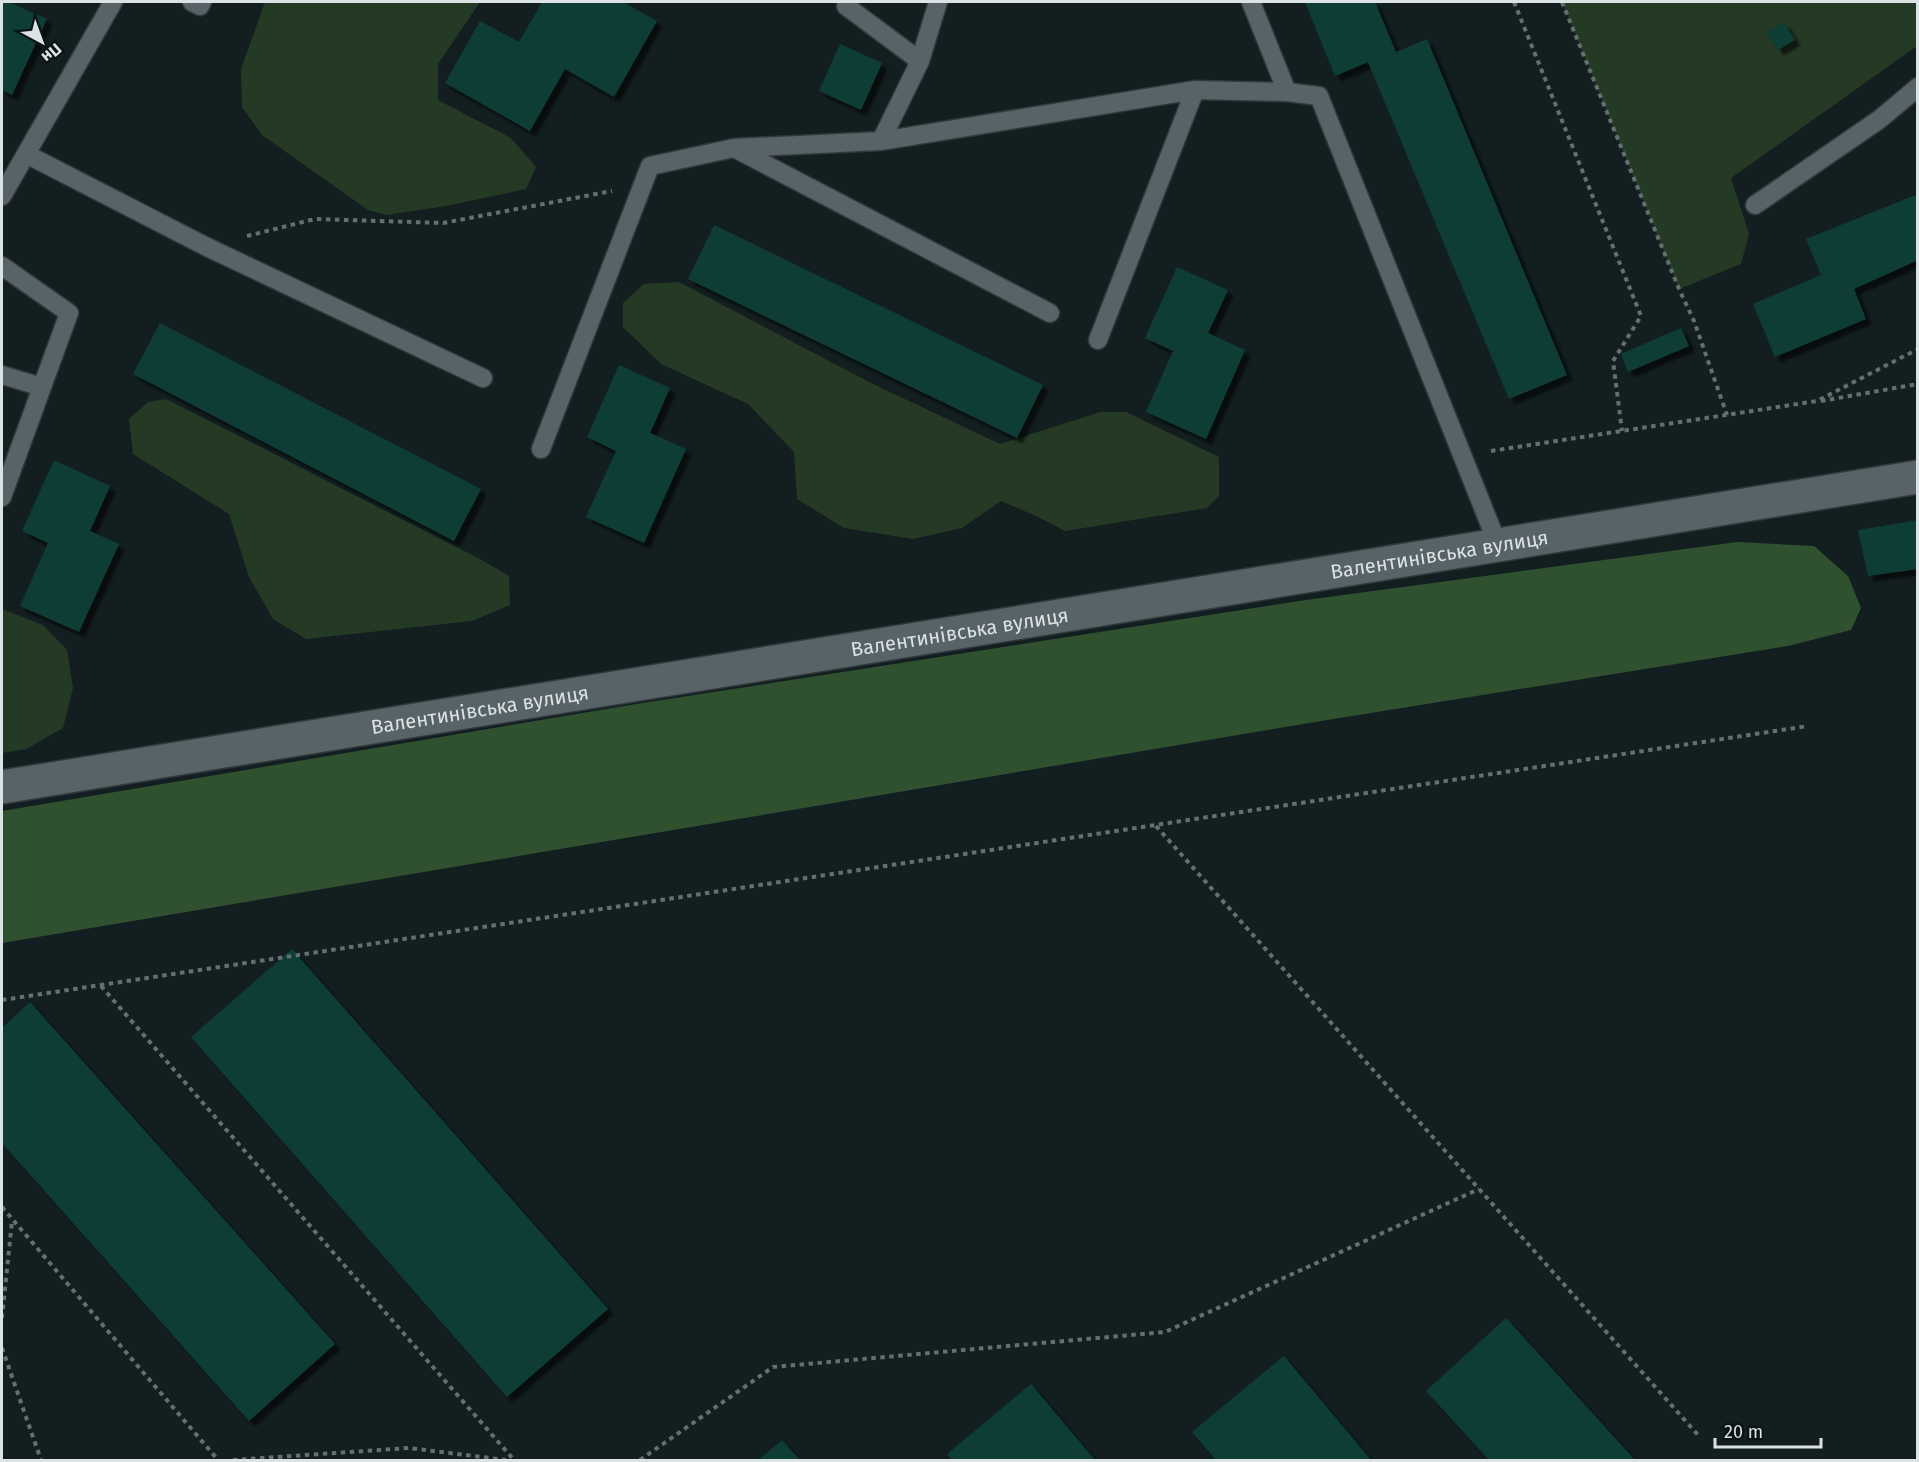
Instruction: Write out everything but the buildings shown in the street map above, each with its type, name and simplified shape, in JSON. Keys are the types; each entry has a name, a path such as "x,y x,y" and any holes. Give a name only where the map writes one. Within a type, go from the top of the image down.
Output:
{"street":[{"name":"Валентинівська вулиця","path":"2,787 1917,477"}],"lane":[{"path":"2,196 113,2"},
{"path":"192,2 200,6 202,2"},
{"path":"881,141 920,61 938,2"},
{"path":"1251,2 1287,92"},
{"path":"846,6 920,61"},
{"path":"1755,206 1880,119 1917,87"},
{"path":"1098,340 1195,90"},
{"path":"541,449 650,166 734,148 881,141 1195,90 1287,92 1320,96 1498,545"},
{"path":"734,148 1050,313"},
{"path":"26,154 205,246 483,378"},
{"path":"2,266 69,313 2,497"},
{"path":"2,375 42,387"}],"path":[{"path":"1514,2 1641,316 1613,361 1622,431"},
{"path":"1562,2 1694,321 1727,415"},
{"path":"205,246 315,219 442,223 642,186"},
{"path":"1817,401 1917,349"},
{"path":"1463,456 1917,384"},
{"path":"2,1000 1809,726"},
{"path":"1155,825 1698,1435"},
{"path":"100,985 514,1461"},
{"path":"640,1461 773,1367 1165,1332 1479,1189"},
{"path":"2,1207 218,1461"},
{"path":"2,1318 13,1220"},
{"path":"2,1348 41,1461"},
{"path":"233,1461 409,1448 506,1461"}],"green space":[{"path":"265,2 480,2 438,64 438,100 511,138 536,167 526,189 446,206 386,215 368,210 262,135 242,107 241,69"},
{"path":"1562,2 1917,2 1917,46 1731,178 1749,234 1741,264 1679,289"},
{"path":"679,282 871,383 1000,444 1100,412 1126,412 1219,457 1219,496 1207,508 1065,531 1001,501 962,528 913,539 844,528 797,499 794,452 748,404 661,364 623,327 623,303 644,284"},
{"path":"166,399 480,559 509,576 510,605 472,621 306,639 273,619 249,577 229,514 133,454 129,419 148,402"},
{"path":"1737,542 1814,546 1848,576 1861,608 1851,630 1788,646 1321,721 2,943 2,811 630,705 1306,600"},
{"path":"2,609 43,625 67,650 73,688 63,728 26,749 2,753"}]}
